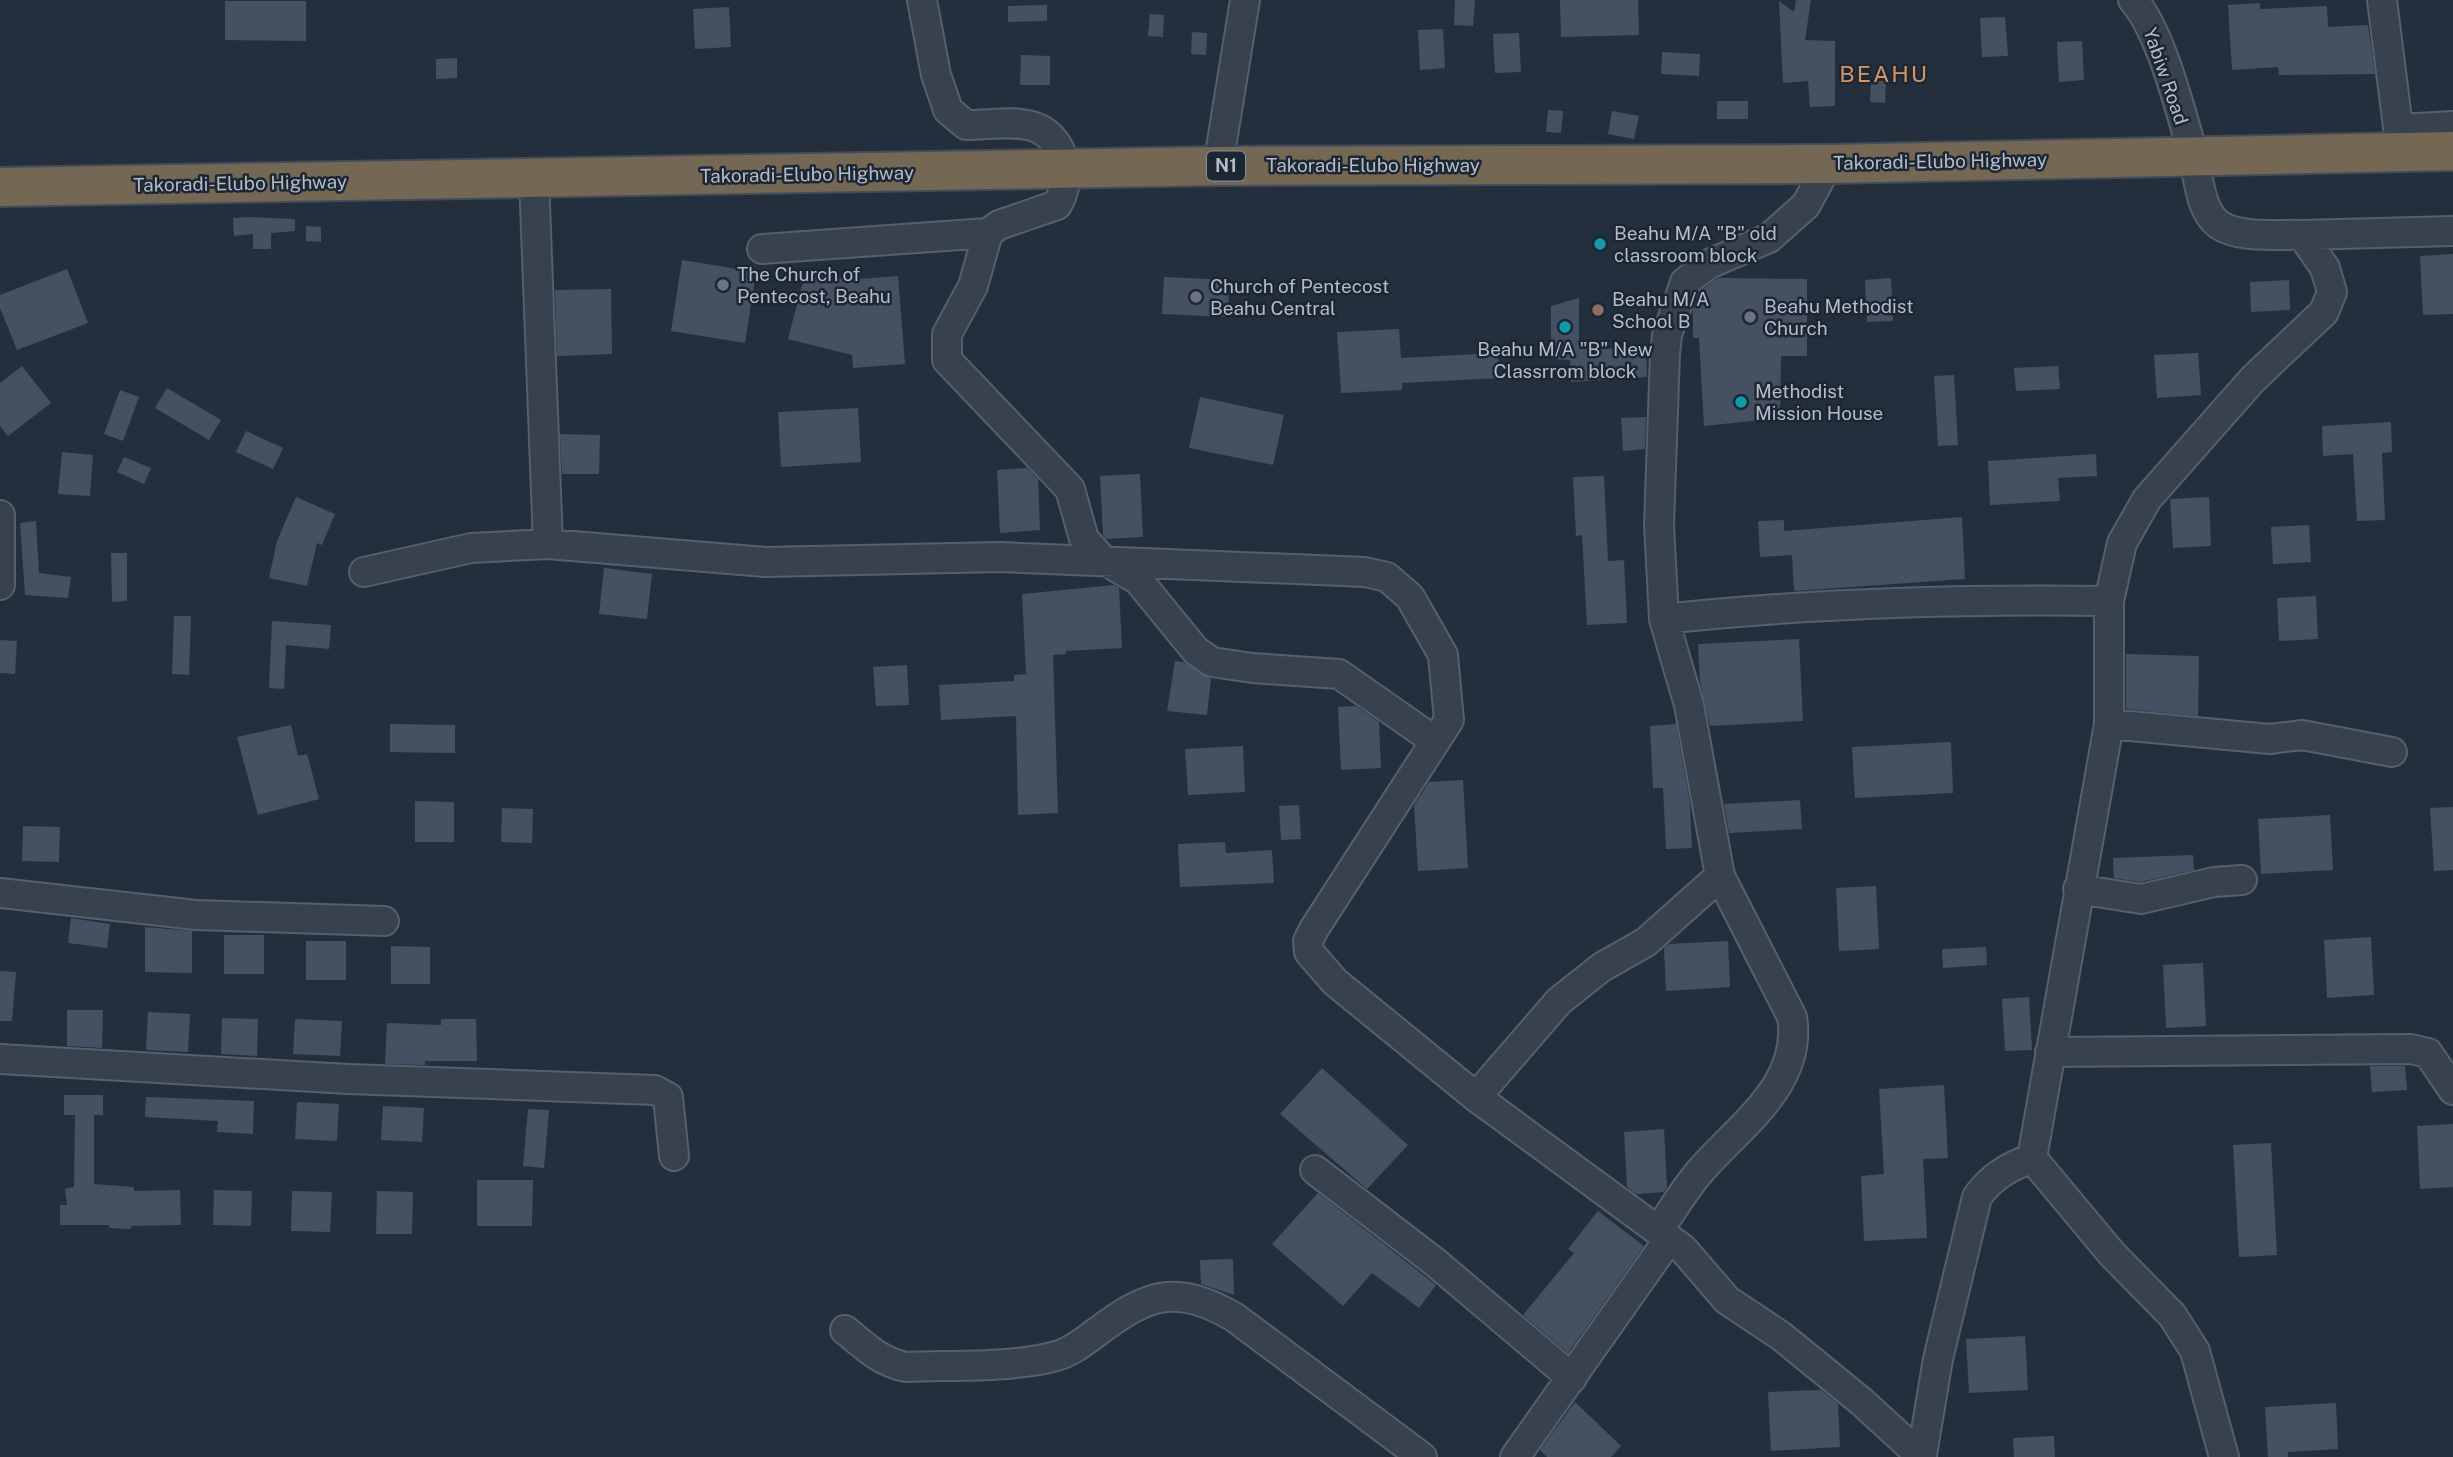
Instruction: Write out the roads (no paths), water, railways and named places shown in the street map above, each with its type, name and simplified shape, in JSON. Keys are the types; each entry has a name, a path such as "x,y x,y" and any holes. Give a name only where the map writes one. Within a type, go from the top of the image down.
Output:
{"highway":[{"name":"Takoradi-Elubo Highway","path":"0,187 1218,166 1828,164 2193,154 2400,140 2453,151"}],"street":[{"path":"762,249 988,233 999,225 1057,205 1066,169 1058,143 1048,131 1028,124 966,125 948,110 936,75 922,0"},
{"path":"1218,166 1245,0"},
{"name":"Yabiw Road","path":"2133,0 2155,38 2193,154 2206,208 2218,224 2240,232 2302,235 2453,231"},
{"path":"2382,0 2400,140 2453,126"},
{"path":"1515,1457 1572,1378 1663,1235 1700,1171 1776,1090 1793,1053 1792,1017 1720,876 1689,705 1664,619 1659,525 1665,354 1673,312 1685,282 1709,264 1769,238 1806,205 1828,164"},
{"path":"534,179 548,544"},
{"path":"988,233 973,286 947,334 947,360 1070,489 1084,539 1102,559 1138,580 1196,651 1212,662 1252,668 1339,674 1435,741"},
{"path":"2224,1457 2195,1351 2172,1315 2112,1254 2032,1158 2109,724 2109,601 2122,543 2147,499 2253,379 2324,312 2332,292 2325,268 2302,235"},
{"path":"0,515 0,584"},
{"path":"364,572 471,548 548,544 765,562 1000,557 1102,559 1365,572 1387,577 1410,597 1443,655 1449,720 1314,929 1308,941 1309,952 1335,982 1476,1097 1690,1256 1727,1300 1781,1336 1922,1456"},
{"path":"1664,619 1738,611 1955,599 2109,601"},
{"path":"2109,724 2270,739 2302,735 2392,752"},
{"path":"1476,1097 1559,1001 1602,967 1646,942 1720,876"},
{"path":"2078,889 2141,899 2214,882 2242,880"},
{"path":"0,893 196,915 384,921"},
{"path":"2050,1052 2411,1049 2428,1053 2453,1090"},
{"path":"0,1059 348,1079 655,1090 668,1097 674,1156"},
{"path":"1922,1456 1938,1359 1977,1197 1987,1183 2006,1168 2032,1158"},
{"path":"1315,1170 1436,1263 1572,1378"},
{"path":"845,1330 877,1357 890,1364 906,1367 1047,1359 1072,1351 1133,1305 1154,1297 1182,1298 1217,1307 1234,1317 1422,1457"}],"place":[{"name":"Beahu M/A \"B\" old classroom block","path":"1600,244"},
{"name":"The Church of Pentecost, Beahu","path":"723,285"},
{"name":"Church of Pentecost Beahu Central","path":"1196,297"},
{"name":"Beahu M/A School B","path":"1598,310"},
{"name":"Beahu Methodist Church","path":"1750,317"},
{"name":"Beahu M/A \"B\" New Classrrom block","path":"1565,327"},
{"name":"Methodist Mission House","path":"1741,402"}],"district":[{"name":"BEAHU","path":"1884,74"}]}
